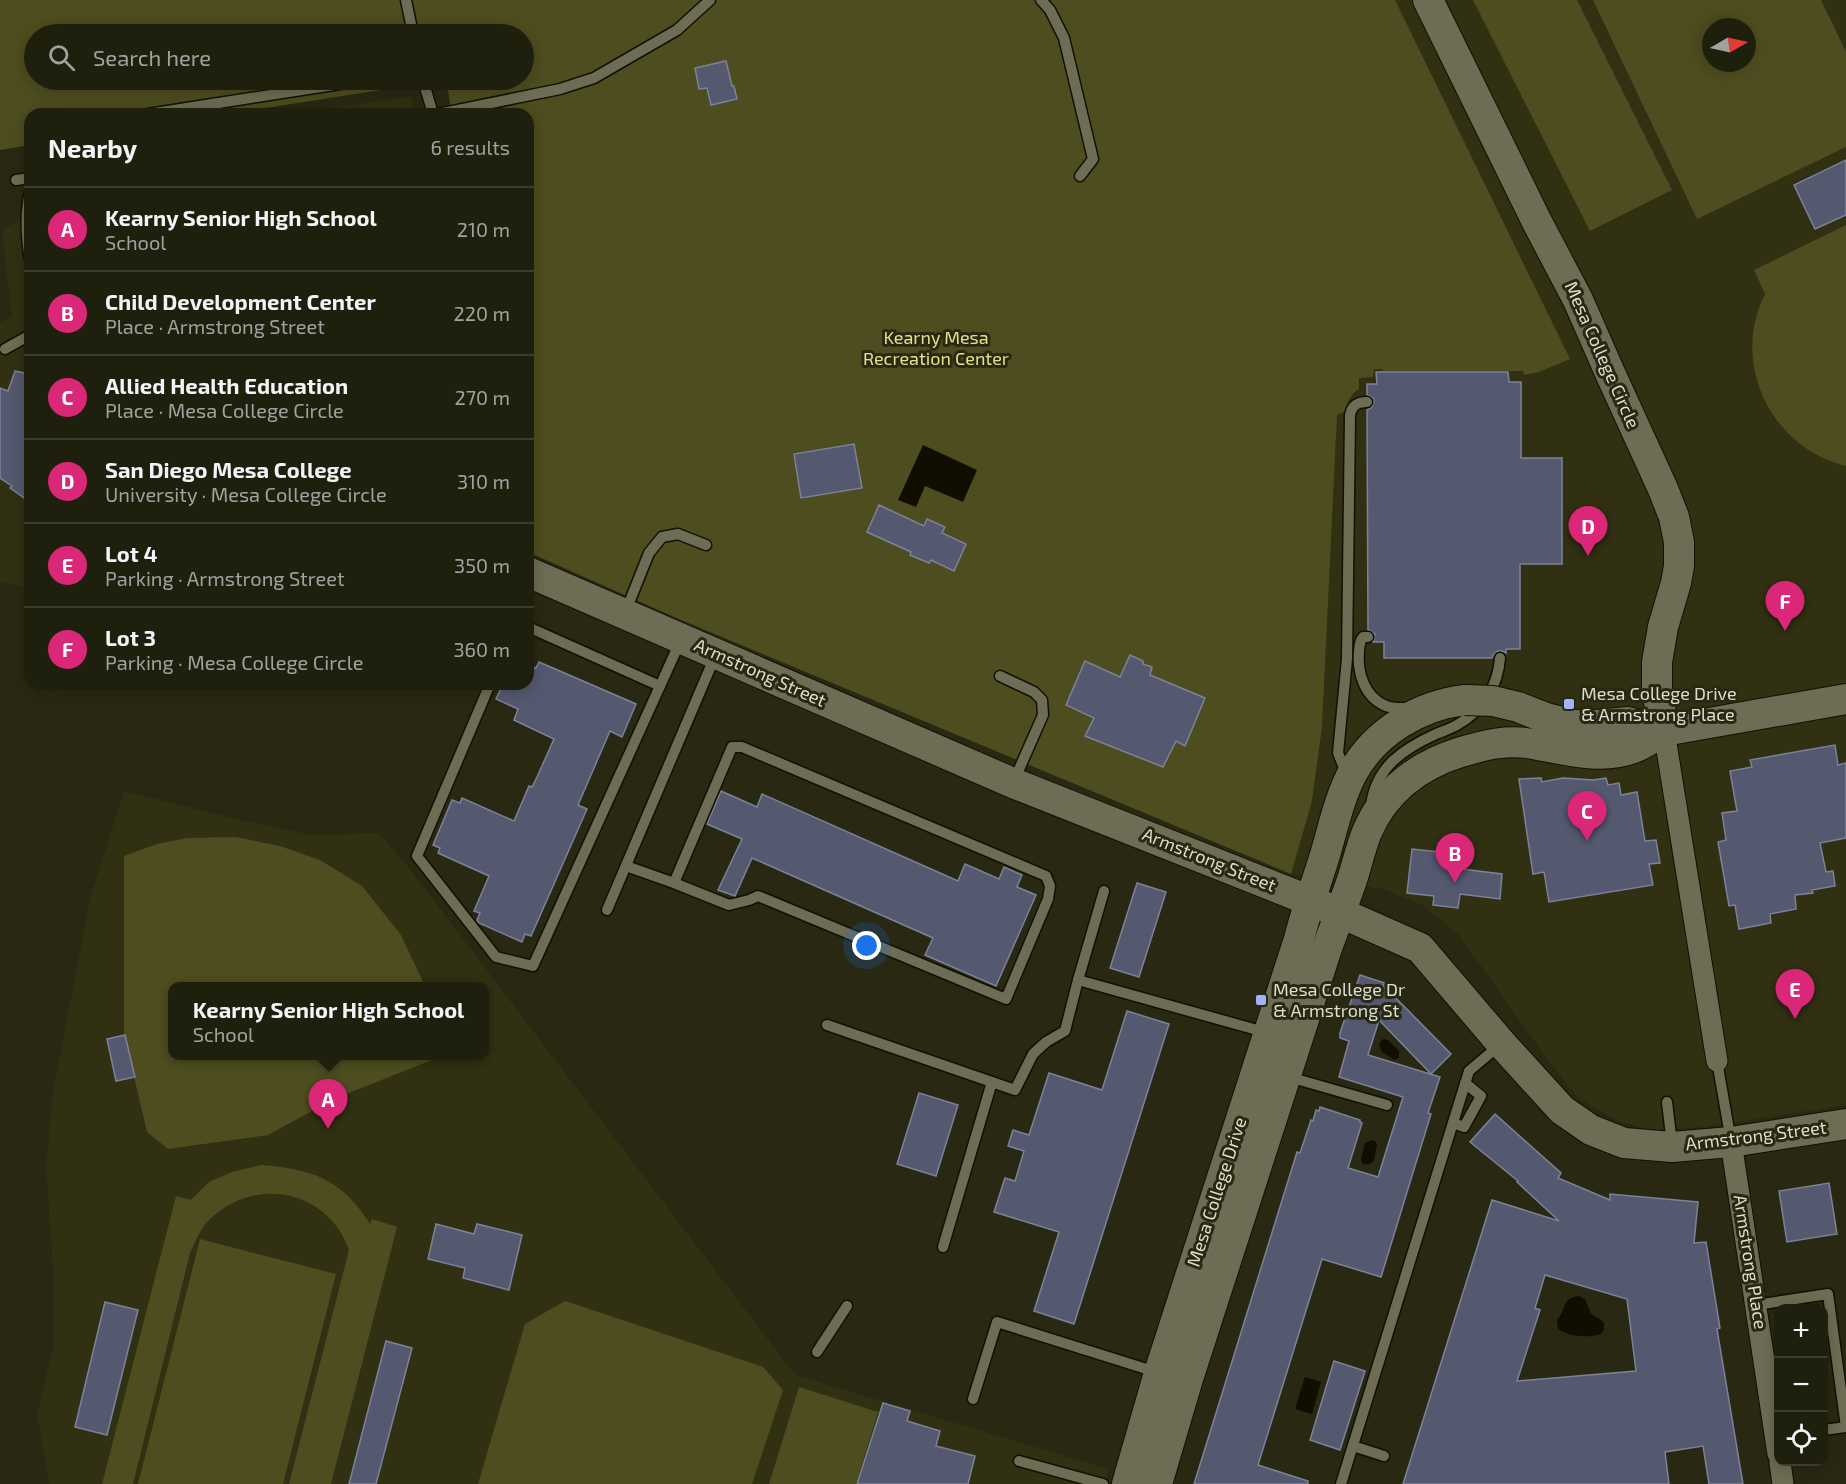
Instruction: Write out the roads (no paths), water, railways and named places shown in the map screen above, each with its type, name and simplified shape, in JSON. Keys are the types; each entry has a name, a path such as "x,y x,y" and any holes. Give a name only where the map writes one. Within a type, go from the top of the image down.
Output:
{"street":[{"name":"Mesa College Circle","path":"1428,0 1574,292 1674,517 1679,542 1679,566 1663,627 1657,668 1657,686 1664,731"},
{"name":"Armstrong Street","path":"534,579 624,614 1013,783 1309,900 1420,948 1562,1110 1592,1130 1624,1143 1672,1147 1731,1142 1846,1124"},
{"path":"1341,913 1367,832 1376,814 1405,779 1421,768 1453,755 1509,741 1580,753 1611,752 1639,746 1664,731 1846,699"},
{"path":"1309,900 1349,780 1358,764 1378,741 1404,721 1427,709 1465,700 1493,701 1576,725 1597,726 1628,722 1664,731"},
{"path":"1664,731 1717,1061"},
{"name":"Mesa College Drive","path":"1126,1484 1159,1372 1299,939 1309,900"},
{"name":"Mesa College Drive","path":"1157,1484 1187,1382 1327,948 1341,913"},
{"name":"Armstrong Place","path":"1731,1142 1774,1417"},
{"path":"1159,1372 1187,1382"},
{"path":"1781,1466 1783,1484"}],"lane":[{"path":"406,0 411,24"},
{"path":"467,108 560,89 594,78 677,30 710,0"},
{"path":"1041,0 1050,10 1065,38 1093,159 1080,176"},
{"path":"186,108 302,90"},
{"path":"426,90 431,108"},
{"path":"16,180 24,179"},
{"path":"5,349 24,338"},
{"path":"1349,780 1338,753 1347,659 1350,415 1355,405 1367,402"},
{"path":"624,614 649,553 662,537 678,534 706,545"},
{"path":"534,630 660,686"},
{"path":"1368,637 1360,639 1358,660 1360,675 1368,692 1376,700 1391,708 1427,709"},
{"path":"487,690 417,856 496,957 533,966 681,639"},
{"path":"608,910 716,654"},
{"path":"1367,832 1372,799 1381,774 1408,749 1455,727 1479,706 1496,681 1500,658"},
{"path":"1000,676 1034,692 1042,700 1043,715 1013,783"},
{"path":"626,866 729,905 759,896 1006,999 1048,899 1050,886 1046,876 742,747 732,747 674,883"},
{"path":"827,1025 1015,1090 1033,1054 1046,1042 1065,1031 1104,891"},
{"path":"1078,980 1268,1034"},
{"path":"1341,1484 1469,1071 1501,1043"},
{"path":"1717,1061 1731,1142"},
{"path":"1286,1076 1387,1105"},
{"path":"944,1247 992,1082"},
{"path":"1453,1123 1464,1127 1481,1096 1465,1083"},
{"path":"1667,1102 1672,1147"},
{"path":"1756,1305 1828,1294 1846,1427 1828,1429"},
{"path":"817,1352 847,1306"},
{"path":"973,1399 997,1322 1159,1372"},
{"path":"1353,1446 1384,1456"},
{"path":"1019,1461 1103,1484"}],"place":[{"name":"San Diego Mesa College","path":"1588,556"},
{"name":"Lot 3","path":"1785,631"},
{"name":"Mesa College Drive & Armstrong Place","path":"1569,704"},
{"name":"Allied Health Education","path":"1587,841"},
{"name":"Child Development Center","path":"1455,883"},
{"name":"Mesa College Dr & Armstrong St","path":"1261,1000"},
{"name":"Lot 4","path":"1795,1019"},
{"name":"Kearny Senior High School","path":"328,1129"}],"park label":[{"name":"Kearny Mesa Recreation Center","path":"936,348"}]}
